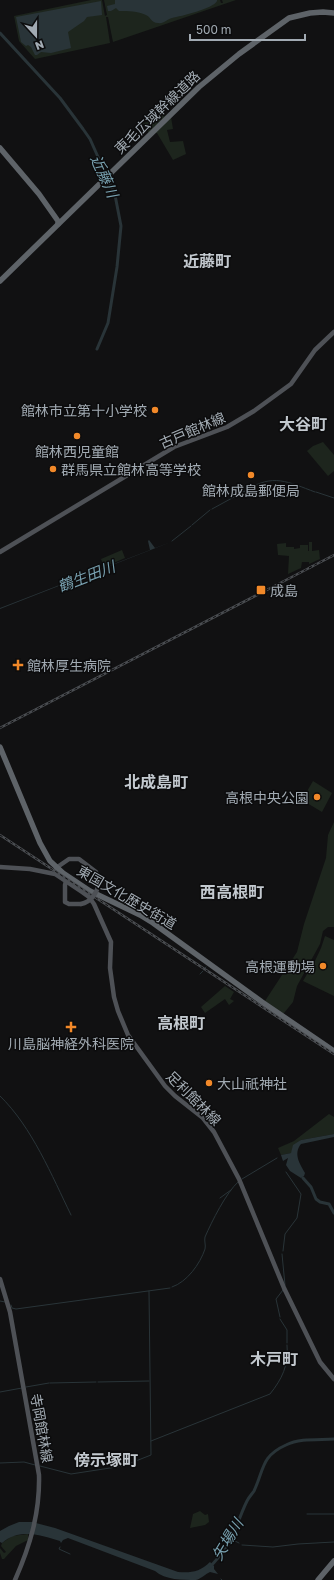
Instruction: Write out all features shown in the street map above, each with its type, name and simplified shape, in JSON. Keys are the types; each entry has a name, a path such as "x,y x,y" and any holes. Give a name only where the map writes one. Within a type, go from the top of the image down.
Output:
{"highway":[{"name":"東毛広域幹線道路","path":"0,277 107,175 194,89 251,42 283,20 295,14 316,9 334,12"},
{"path":"0,148 39,194 57,223"},
{"path":"0,152 35,192 57,223"},
{"name":"東毛広域幹線道路","path":"0,281 57,223"},
{"name":"東国文化歴史街道","path":"0,747 40,843 56,868 90,891 140,915 153,923 270,1007 334,1050"},
{"path":"320,1580 334,1561"},
{"path":"320,1580 334,1564"}],"main road":[{"name":"古戸館林線","path":"0,552 174,447 227,427 254,411 290,386 315,350 334,332"},
{"path":"56,868 69,859 79,859 96,872 99,883 98,889 86,903 68,904 65,902 66,881"},
{"name":"足利館林線","path":"0,867 51,873 66,881 89,897 94,904 111,942 110,968 114,997 128,1035 165,1086 175,1096 203,1118 214,1132 239,1179 291,1303 320,1362 334,1379"},
{"name":"寺岡館林線","path":"0,1279 8,1302 15,1336 38,1466 39,1492 36,1516 31,1540 15,1580"}],"shaded area":[{"path":"91,0 102,0 105,16 107,15 104,0 220,0 221,3 223,3 222,0 236,0 113,42 108,17 106,17 110,43 35,59 19,41 14,16"},
{"path":"115,0 217,1 210,7 164,22 156,23 148,16 140,13 119,11 116,8 108,11 107,6 115,4"},
{"path":"101,1 102,15 87,17 84,21 68,32 71,48 51,53 41,52 35,55 31,47 28,45 26,46 21,42 16,17"},
{"path":"158,112 171,117 173,129 167,130 170,142 183,141 186,154 173,160 157,133 149,134 143,123 159,120"},
{"path":"323,442 334,455 334,471 328,476 307,451 313,446"},
{"path":"149,540 155,548 171,542 0,609 150,550"},
{"path":"309,542 312,542 312,551 319,550 320,559 309,564 309,562 302,562 301,568 288,574 289,556 278,555 277,544 286,543 286,547 294,547 294,549 300,548 300,545 308,545 309,551"},
{"path":"122,550 125,558 104,567 101,559"},
{"name":"高根中央公園","path":"313,781 332,793 322,812 302,800"},
{"path":"334,822 334,927 328,927 323,931 320,944 297,986 293,1002 284,1013 282,1013 265,1001 297,952 304,924 326,858 328,835"},
{"name":"高根運動場","path":"325,936 334,940 334,996 303,981 315,961"},
{"path":"225,986 234,992 230,999 234,1001 229,1005 225,999 205,1013 201,1007"},
{"path":"329,1114 334,1117 334,1134 301,1140 291,1153 281,1155 278,1148 294,1141"},
{"path":"334,1134 334,1137 301,1144 297,1155 299,1163 305,1173 301,1178 290,1171 286,1165 288,1158 283,1161 281,1155 291,1153 293,1145 301,1140"},
{"path":"200,1511 205,1515 208,1514 209,1522 205,1525 190,1528 193,1514"},
{"path":"19,1522 32,1522 55,1528 178,1572 195,1571 203,1568 210,1562 218,1574 210,1572 196,1580 169,1578 155,1571 68,1538 63,1540 61,1543 60,1541 37,1535 23,1534 9,1538 2,1543 0,1542 0,1531"},
{"path":"28,1534 28,1540 16,1546 4,1559 2,1559 0,1548 4,1553 6,1552 1,1546 2,1543 12,1536"}],"waterway":[{"name":"近藤川","path":"0,33 60,98 83,129 90,139 115,195 121,226 117,267 108,323 97,349"},
{"name":"鶴生田川","path":"247,490 265,482 281,481 288,482 315,492"},
{"name":"鶴生田川","path":"212,509 245,491"},
{"name":"鶴生田川","path":"316,492 334,498"},
{"name":"鶴生田川","path":"192,525 210,510"},
{"name":"鶴生田川","path":"172,541 191,526"},
{"path":"200,974 203,971"},
{"path":"0,1096 22,1122 32,1137 49,1168 71,1215"},
{"path":"242,1179 277,1158"},
{"path":"283,1251 285,1234 297,1218 301,1194 286,1172"},
{"path":"303,1178 311,1187 316,1199 320,1202 329,1204 334,1213"},
{"path":"172,1287 178,1285 188,1277 200,1261 205,1249 205,1237 211,1223 224,1200 238,1182"},
{"path":"220,1198 231,1190"},
{"path":"282,1254 285,1285"},
{"path":"11,1305 12,1308 16,1309 170,1288"},
{"path":"280,1317 276,1299 283,1290"},
{"path":"40,1466 71,1474 123,1466 151,1455 149,1291"},
{"path":"0,1301 5,1302"},
{"path":"280,1319 287,1330 287,1343"},
{"path":"151,1441 270,1394 284,1371 287,1359 287,1345"},
{"path":"98,1382 149,1381"},
{"path":"50,1383 96,1382"},
{"path":"26,1387 49,1383"},
{"path":"0,1392 22,1388"},
{"name":"矢場川","path":"210,1567 230,1542 245,1506 254,1491 264,1464 272,1454 278,1449 297,1441 334,1439"},
{"path":"0,1463 24,1462 35,1465"},
{"path":"307,1514 334,1514"},
{"path":"231,1539 239,1543"},
{"path":"242,1545 273,1547 334,1542"},
{"path":"60,1547 59,1549 70,1554"}],"railway":[{"path":"309,568 334,555"},
{"path":"0,728 313,566"},
{"path":"0,835 334,1054"}],"place":[{"name":"館林市立第十小学校","path":"155,410"},
{"name":"館林西児童館","path":"77,436"},
{"name":"群馬県立館林高等学校","path":"53,469"},
{"name":"館林成島郵便局","path":"251,475"},
{"name":"成島","path":"261,590"},
{"name":"館林厚生病院","path":"18,665"},
{"name":"高根中央公園","path":"317,797"},
{"name":"高根運動場","path":"323,966"},
{"name":"川島脳神経外科医院","path":"71,1027"},
{"name":"大山祇神社","path":"209,1083"}],"district":[{"name":"近藤町","path":"207,261"},
{"name":"大谷町","path":"303,424"},
{"name":"北成島町","path":"156,782"},
{"name":"西高根町","path":"232,892"},
{"name":"高根町","path":"181,1023"},
{"name":"木戸町","path":"274,1359"},
{"name":"傍示塚町","path":"106,1460"}]}
